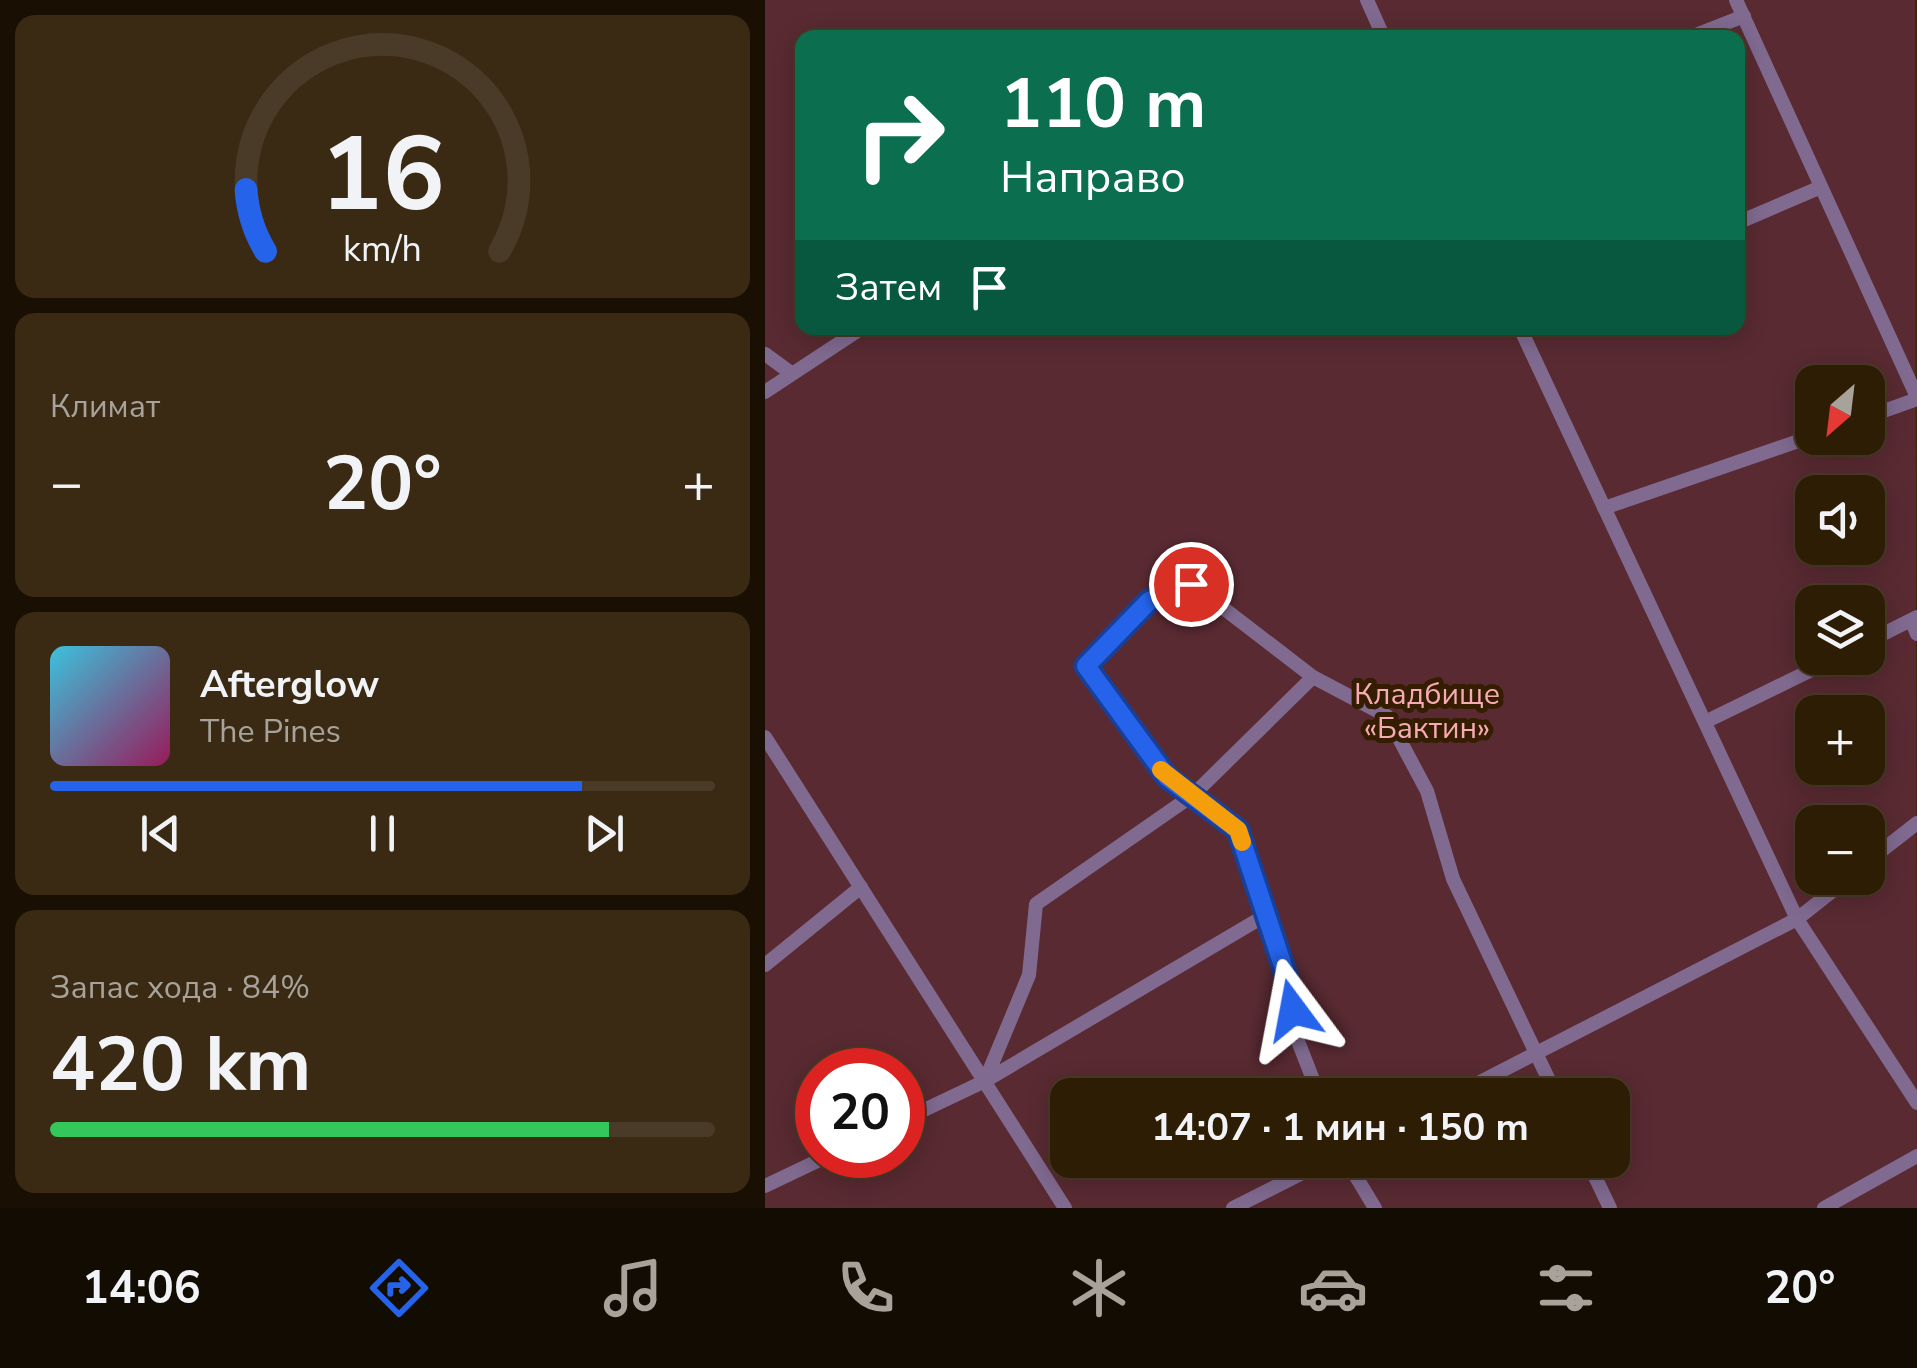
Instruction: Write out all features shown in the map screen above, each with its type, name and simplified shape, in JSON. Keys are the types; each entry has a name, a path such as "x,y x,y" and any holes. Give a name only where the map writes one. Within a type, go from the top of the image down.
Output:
{"lane":[{"path":"1367,0 1380,30"},
{"path":"1737,0 1917,398 1885,410"},
{"path":"1708,30 1744,16"},
{"path":"1745,219 1821,187"},
{"path":"765,392 851,335"},
{"path":"1523,335 1797,919 1917,1103"},
{"path":"765,354 791,372"},
{"path":"1604,508 1795,442"},
{"path":"1312,1078 1296,1036 1289,984 1238,830 1167,777 1086,666 1149,601 1191,584 1313,677 1387,716 1427,790 1453,879 1548,1078"},
{"path":"1885,635 1915,624"},
{"path":"1705,722 1801,675"},
{"path":"985,1081 1029,974 1036,904 1193,795 1313,677"},
{"path":"768,749 861,887 1065,1208"},
{"path":"1885,848 1917,823"},
{"path":"765,965 861,887"},
{"path":"1489,1078 1797,919 1827,895"},
{"path":"925,1110 985,1081 1266,916"},
{"path":"1824,1208 1917,1156"},
{"path":"765,1186 795,1172"},
{"path":"1233,1208 1292,1178"},
{"path":"1357,1178 1375,1208"},
{"path":"1596,1178 1610,1208"}],"green space":[{"name":"Кладбище «Бактин»","path":"765,0 1915,0 1917,1208 765,1208"}],"slow traffic":[{"path":"1161,770 1238,830 1242,842"}],"route":[{"path":"1191,584 1149,601 1086,666 1167,777 1211,806 1238,830 1289,984 1293,1010"}]}
